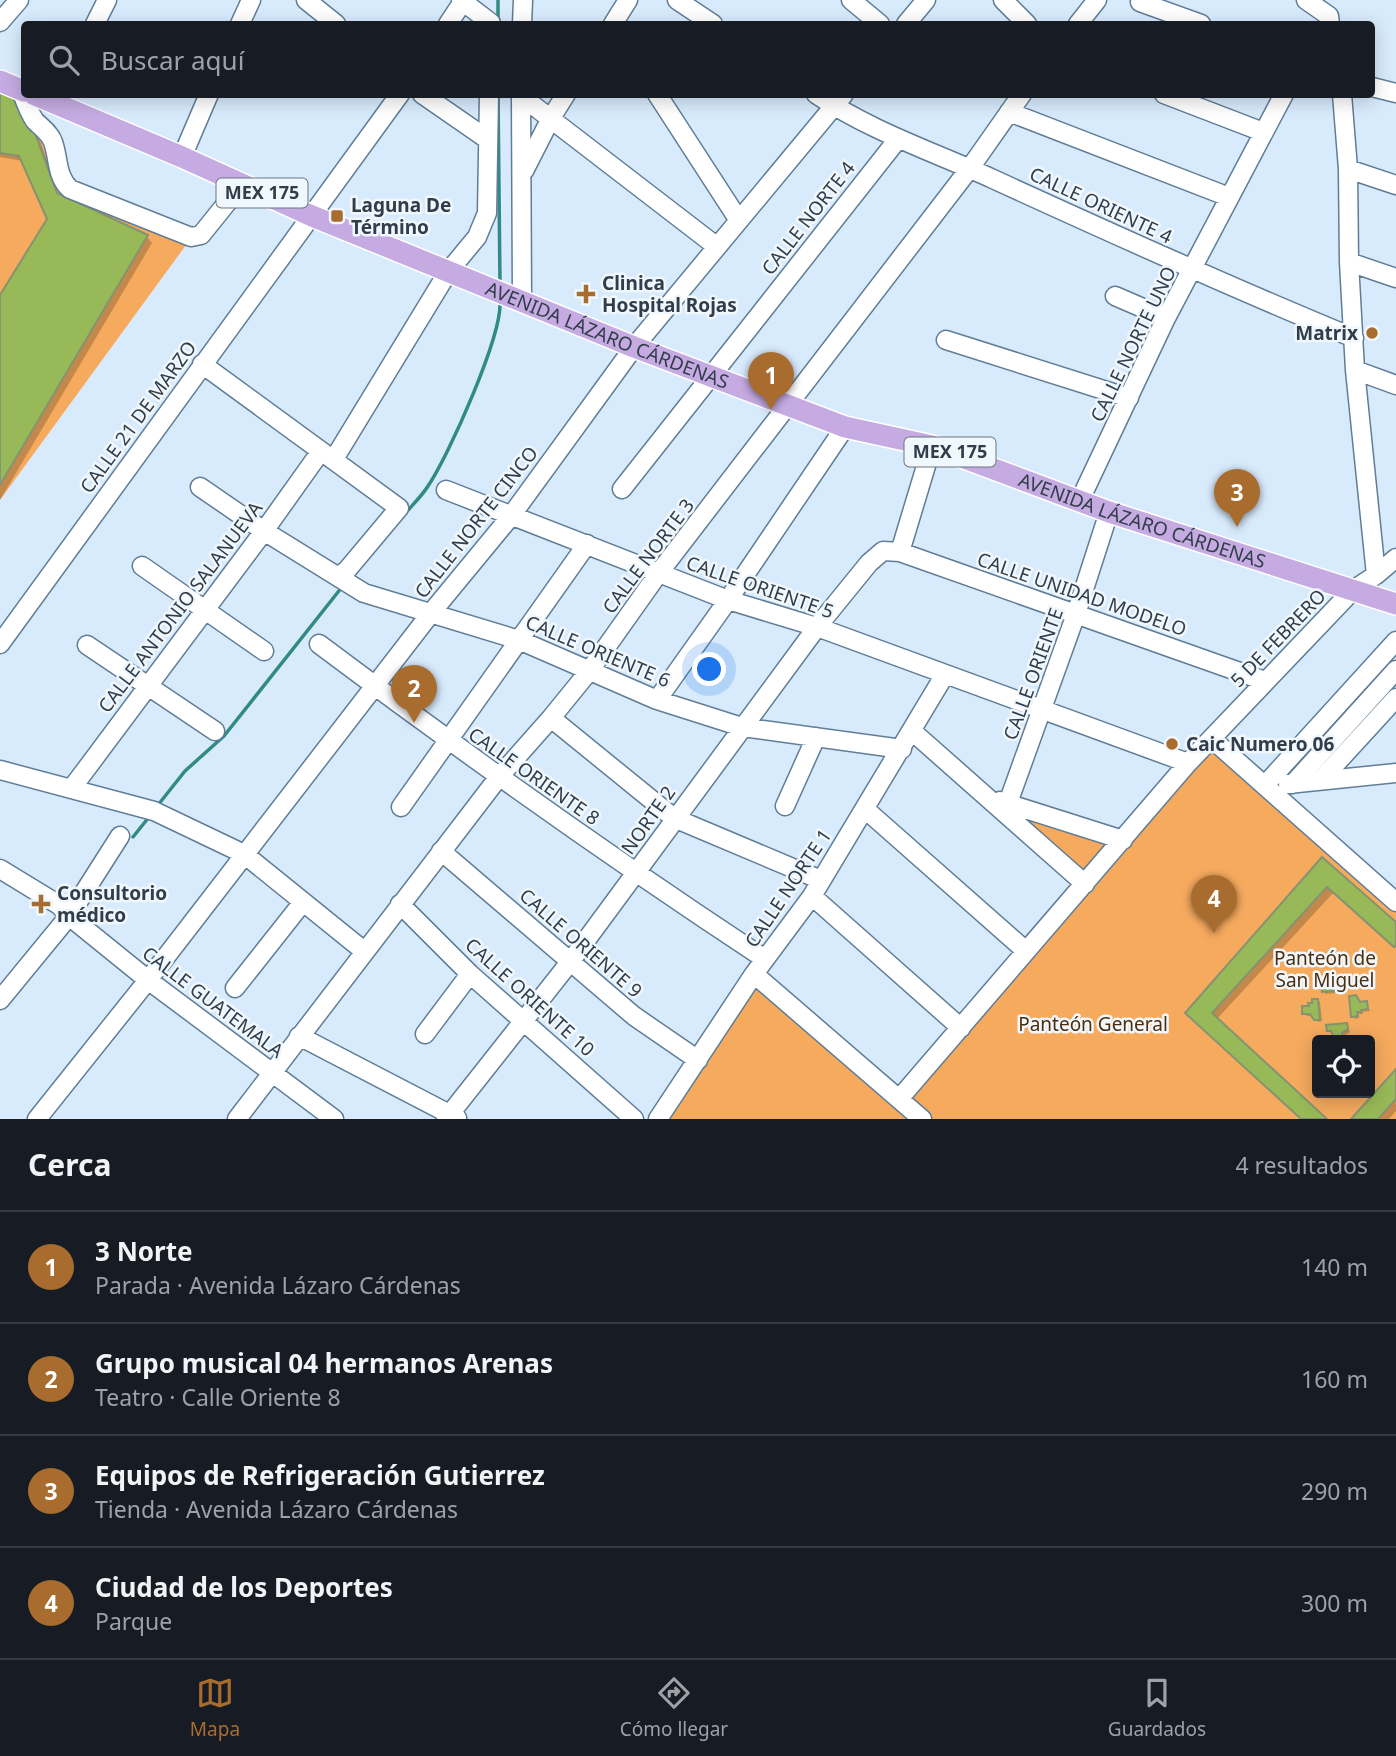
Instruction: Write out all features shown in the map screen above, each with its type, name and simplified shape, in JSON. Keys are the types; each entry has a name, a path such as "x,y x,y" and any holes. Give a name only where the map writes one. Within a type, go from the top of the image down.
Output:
{"main road":[{"name":"AVENIDA LÁZARO CÁRDENAS","path":"0,81 21,90"},
{"name":"AVENIDA LÁZARO CÁRDENAS","path":"55,99 312,216 634,347 845,427 932,446 1080,500 1396,604"}],"street":[{"path":"0,22 19,0"},
{"path":"96,21 107,0"},
{"path":"241,21 251,0"},
{"path":"306,0 332,21"},
{"path":"449,21 463,0 488,21"},
{"path":"490,0 491,21"},
{"path":"522,21 523,0"},
{"path":"614,21 628,0"},
{"path":"677,0 708,21"},
{"path":"851,0 876,21"},
{"path":"908,21 926,0"},
{"path":"1080,21 1097,0"},
{"path":"1306,0 1330,16"},
{"path":"1009,2 1025,21"},
{"path":"1140,2 1193,21"},
{"path":"1375,88 1396,93"},
{"path":"26,98 27,107 34,119 53,139 60,175 70,189 191,237 201,234 242,184"},
{"path":"182,157 207,98"},
{"name":"CALLE 21 DE MARZO","path":"0,644 397,98"},
{"path":"428,98 487,139"},
{"name":"CALLE ANTONIO SALANUEVA","path":"72,788 264,531 327,455 448,272 477,237 487,213 489,98"},
{"path":"507,295 522,174 521,98"},
{"path":"525,98 716,246"},
{"path":"522,174 564,98"},
{"path":"660,98 738,219"},
{"name":"CALLE NORTE 3","path":"237,1119 498,778 590,670 659,574 970,168 1019,98"},
{"path":"1175,98 1263,131"},
{"name":"CALLE NORTE UNO","path":"1080,500 1166,318 1282,98"},
{"path":"1342,98 1348,169 1349,262 1355,370 1376,575"},
{"name":"CALLE NORTE CINCO","path":"37,1119 148,981 431,613 511,516 634,347 839,100"},
{"name":"CALLE ORIENTE 4","path":"839,100 898,139 970,168 1192,270 1354,338"},
{"path":"1010,112 1229,197"},
{"name":"CALLE NORTE 4","path":"622,489 898,139"},
{"path":"1348,169 1396,185"},
{"path":"1349,262 1396,278"},
{"path":"1115,296 1166,318"},
{"path":"946,340 1129,398"},
{"path":"202,364 399,508 347,570 350,584"},
{"path":"1355,370 1396,385"},
{"path":"657,700 845,427"},
{"path":"892,552 932,446"},
{"name":"CALLE ORIENTE 6","path":"200,487 264,531 350,584 519,640 657,700 742,727 902,750"},
{"name":"CALLE ORIENTE 5","path":"446,489 728,600 817,627 944,676 1043,709 1188,763"},
{"name":"CALLE ORIENTE","path":"1008,803 1076,614 1107,518"},
{"path":"401,807 587,544"},
{"name":"CALLE UNIDAD MODELO","path":"892,552 1265,681"},
{"name":"NORTE 2","path":"451,1117 523,1019 570,962 817,627 869,563 892,552"},
{"name":"5 DE FEBRERO","path":"900,1099 1188,763 1353,590 1396,558"},
{"path":"142,566 264,652"},
{"path":"1265,785 1396,641"},
{"name":"CALLE ORIENTE 8","path":"319,643 498,778 765,959"},
{"path":"87,645 215,731"},
{"path":"1293,783 1396,670"},
{"name":"CALLE NORTE 1","path":"658,1119 754,974 812,896 944,676"},
{"path":"1320,781 1396,698"},
{"path":"551,718 674,818 821,880"},
{"path":"912,731 1085,884"},
{"path":"785,806 816,737"},
{"path":"1212,739 1396,902"},
{"path":"0,770 149,810 244,854 364,951"},
{"path":"1265,785 1396,773"},
{"path":"988,798 1123,840"},
{"path":"865,808 1026,951"},
{"path":"0,1000 7,980 69,916 120,836"},
{"name":"CALLE ORIENTE 9","path":"441,851 634,1016 698,1060"},
{"name":"CALLE GUATEMALA","path":"0,869 60,905 69,916 148,981 334,1119"},
{"path":"812,896 961,1028"},
{"path":"234,988 303,902"},
{"name":"CALLE ORIENTE 10","path":"400,904 470,974 634,1119"},
{"path":"425,1034 470,974"},
{"path":"754,974 922,1119"},
{"path":"299,1036 451,1117"}],"green space":[{"path":"0,81 40,136 58,193 186,245 0,500"},
{"path":"1214,731 1396,893 1396,1119 659,1119 767,973 898,1086 1074,883 985,792 1123,834"}],"building":[{"path":"0,88 22,98 57,193 148,235 0,485 0,295 47,219 19,156 0,153"},
{"path":"1322,857 1396,922 1396,945 1394,947 1327,887 1212,1013 1327,1119 1301,1119 1185,1013"},
{"path":"1334,974 1335,981 1338,980 1338,984 1342,984 1343,990 1322,992 1321,986 1327,982 1326,975"},
{"path":"1356,995 1360,1002 1367,1001 1368,1009 1351,1017 1349,996"},
{"path":"1312,999 1318,999 1320,1020 1314,1020 1310,1014 1302,1014 1302,1006 1309,1006 1308,1003 1312,1003"},
{"path":"1347,1023 1348,1029 1342,1035 1333,1035 1331,1031 1327,1031 1326,1025"},
{"path":"1396,1069 1396,1099 1378,1119 1351,1119 1370,1098 1375,1098 1375,1092"}],"waterway":[{"path":"498,0 498,21"},
{"path":"498,98 500,283"},
{"path":"404,515 428,486 461,423 493,341 500,302"},
{"path":"158,805 185,771 224,736 342,587"},
{"path":"133,837 149,817"}],"place":[{"name":"Laguna De Término","path":"337,216"},
{"name":"Clinica Hospital Rojas","path":"586,294"},
{"name":"Matrix","path":"1372,333"},
{"name":"3 Norte","path":"771,410"},
{"name":"Equipos de Refrigeración Gutierrez","path":"1237,527"},
{"name":"Grupo musical 04 hermanos Arenas","path":"414,723"},
{"name":"Caic Numero 06","path":"1172,744"},
{"name":"Consultorio médico","path":"41,904"},
{"name":"Ciudad de los Deportes","path":"1214,933"}],"park label":[{"name":"Panteón de San Miguel","path":"1325,969"},
{"name":"Panteón General","path":"1093,1024"}]}
